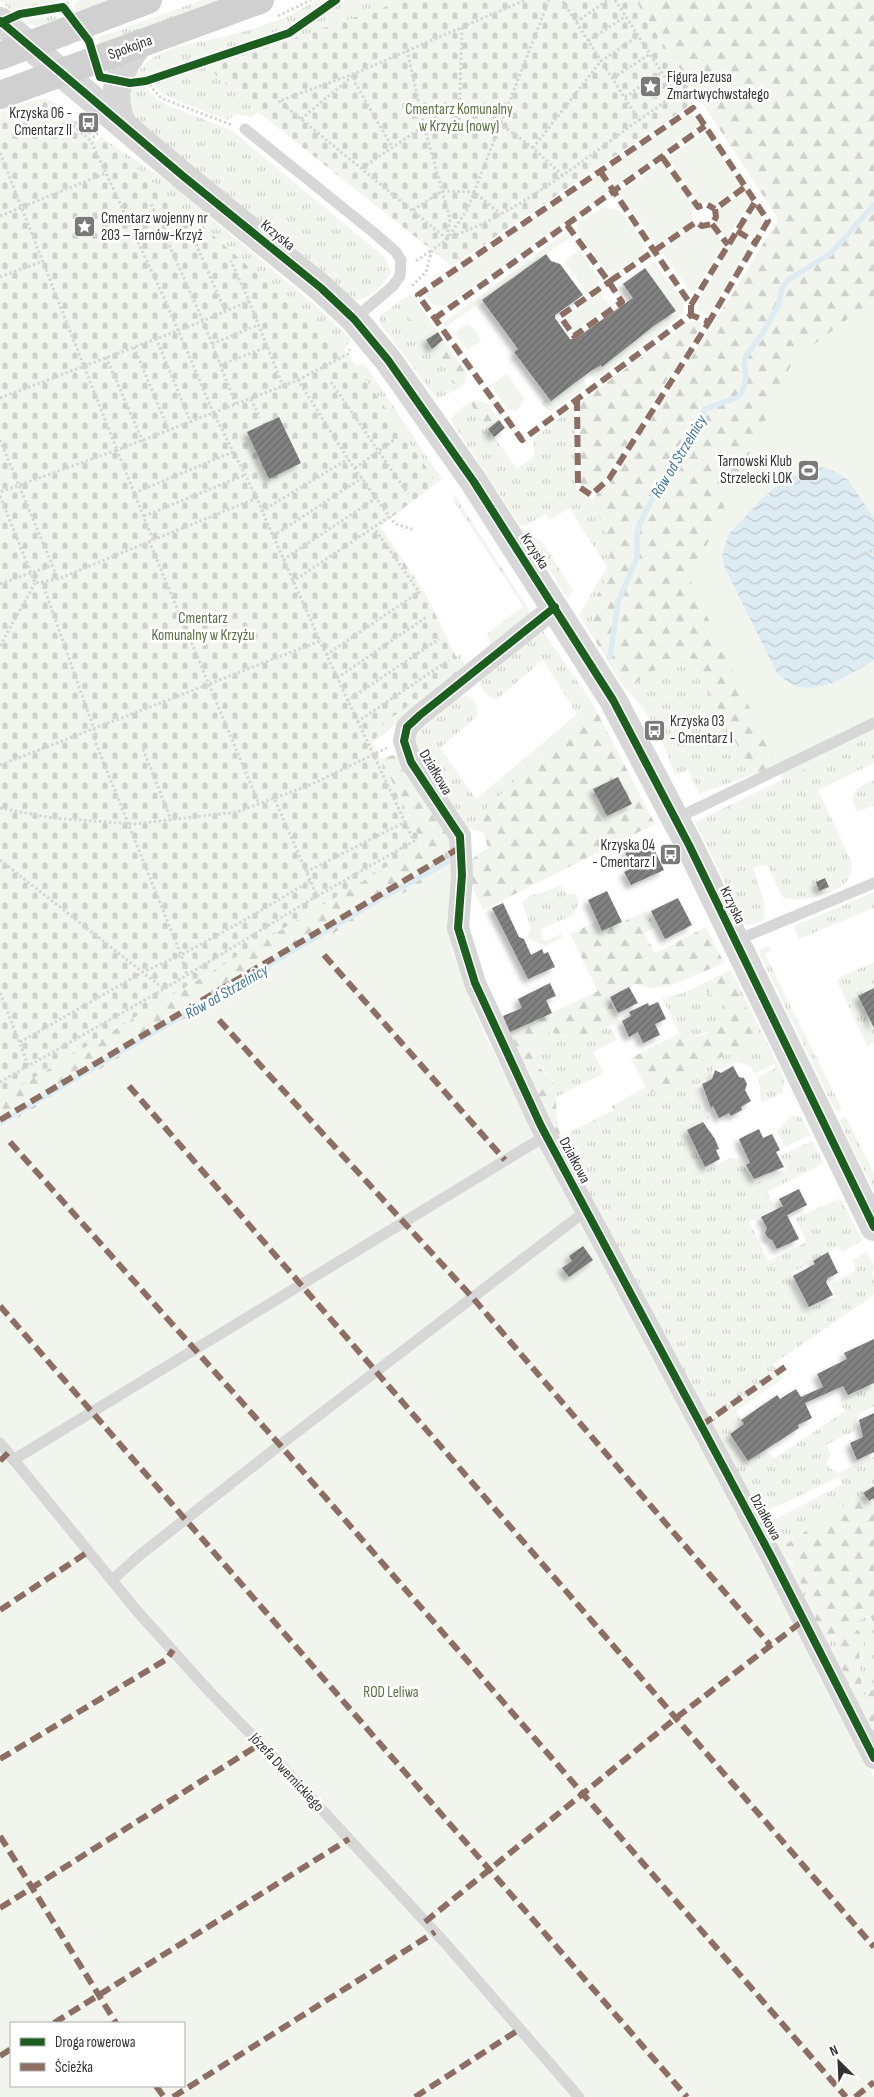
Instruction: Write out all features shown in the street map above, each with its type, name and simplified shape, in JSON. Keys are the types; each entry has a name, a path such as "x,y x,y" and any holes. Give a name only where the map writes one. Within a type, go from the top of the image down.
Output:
{"main road":[{"path":"0,56 148,0"},
{"name":"Spokojna","path":"0,95 260,0"}],"street":[{"name":"Krzyska","path":"0,21 60,72 112,128 321,288 354,319 388,360 465,469 613,700 676,819 874,1227"},
{"path":"112,128 116,112 114,95 121,70 140,43"},
{"name":"Działkowa","path":"554,607 420,715 407,727 404,741 411,762 460,836 462,875 458,928 475,983 546,1135 763,1539 874,1758"}],"lane":[{"path":"245,129 373,232 396,252 402,260 400,276 393,286 354,319"},
{"path":"676,819 874,723"},
{"path":"735,940 874,883"},
{"path":"13,1460 546,1135"},
{"path":"112,1580 140,1555 249,1470 587,1210"},
{"name":"Józefa Dwernickiego","path":"0,1443 112,1580 208,1690 275,1759 446,1944 579,2097"}],"path":[{"path":"63,7 71,0"},
{"path":"447,239 279,102 356,73 525,0"},
{"path":"447,239 467,210 499,123 549,0"},
{"path":"562,0 639,120"},
{"path":"576,22 608,0"},
{"path":"426,272 432,250 447,239 475,229 501,214 562,175 676,94 615,0"},
{"path":"588,42 626,16"},
{"path":"459,125 462,26"},
{"path":"533,148 601,61 638,36"},
{"path":"407,50 424,126 450,218 447,239"},
{"path":"612,78 650,54"},
{"path":"624,97 662,72"},
{"path":"301,119 356,73"},
{"path":"356,73 354,81 392,147"},
{"path":"146,81 161,98 180,107 245,129"},
{"path":"0,1082 164,989 317,896 414,840 372,755 292,582 257,498 214,414 92,141 73,125 76,122 94,137 112,128"},
{"path":"362,168 424,126 499,123 533,148 562,175"},
{"path":"0,153 144,516 151,540 208,685 259,804"},
{"path":"0,216 106,173"},
{"path":"413,210 442,190 474,192 501,214"},
{"path":"151,204 203,321 236,405"},
{"path":"186,221 225,311"},
{"path":"0,277 43,261"},
{"path":"231,262 283,386"},
{"path":"0,398 203,321 248,301"},
{"path":"212,344 258,325"},
{"path":"156,338 190,423"},
{"path":"0,492 143,442 298,380 348,354 351,346"},
{"path":"134,347 170,431"},
{"path":"220,365 267,347"},
{"path":"106,358 143,442"},
{"path":"298,380 348,459 389,517 396,524 415,530"},
{"path":"330,382 408,494"},
{"path":"251,399 260,418"},
{"path":"0,440 58,579"},
{"path":"355,468 394,440"},
{"path":"134,492 233,452"},
{"path":"262,511 348,459"},
{"path":"144,516 245,475"},
{"path":"273,536 362,478"},
{"path":"0,496 35,583"},
{"path":"35,583 58,579 257,498"},
{"path":"283,560 376,498"},
{"path":"292,582 389,517"},
{"path":"326,655 420,592 374,528"},
{"path":"856,558 874,549"},
{"path":"0,584 52,565"},
{"path":"42,582 94,729 95,741 181,955 187,975"},
{"path":"0,646 35,583"},
{"path":"337,678 428,616"},
{"path":"348,701 439,639"},
{"path":"0,766 320,641"},
{"path":"357,722 450,660"},
{"path":"0,808 53,818 128,824 237,812 312,784 404,741"},
{"path":"142,749 172,820"},
{"path":"274,798 317,896"},
{"path":"306,872 405,822"},
{"path":"0,860 164,989"},
{"path":"20,1042 143,972 181,955 243,921 310,881"},
{"path":"0,993 29,1067"}],"green space":[{"path":"0,0 61,0 11,11"},
{"path":"80,0 108,0 78,11 73,6 74,3"},
{"path":"202,0 230,0 101,46 97,38"},
{"path":"316,0 330,0 287,29 135,79 144,65 164,52 266,24 292,14"},
{"path":"346,0 518,0 268,101 251,117 237,114 227,120 164,95 151,84 293,35"},
{"name":"Cmentarz Komunalny w Krzyżu (nowy)","path":"405,0 635,0 699,99 452,266 258,112 208,68"},
{"path":"635,0 874,0 874,299 793,361 776,766 757,773 748,765 689,656 655,669 641,679 630,693 623,686 591,634 597,595 607,578 611,565 609,538 591,500 610,483 733,293 778,219"},
{"path":"53,15 61,18 37,26 20,22"},
{"path":"144,85 157,99 167,105 231,130 386,258 391,272 383,283 367,297 355,301 349,300 137,125 127,109 131,89"},
{"path":"44,99 53,101 44,101 0,119 0,113 31,101"},
{"name":"Cmentarz Komunalny w Krzyżu","path":"44,101 53,101 96,142 101,137 348,354 437,483 380,526 425,593 462,669 385,722 373,743 423,845 0,1098 0,119"},
{"path":"688,114 692,115 700,125 621,184 614,186 603,171"},
{"path":"704,133 742,187 715,206 706,202 700,204 668,158"},
{"path":"101,137 168,182 316,306 351,339 344,351"},
{"path":"662,162 695,207 692,215 693,220 658,246 619,193"},
{"path":"599,174 610,190 604,195 445,306 435,306 428,299 424,293"},
{"path":"744,192 751,202 726,239 716,224 719,216 718,210"},
{"path":"603,207 620,211 643,241 643,255 625,268 615,272 606,270 576,230 578,223"},
{"path":"755,208 764,222 755,238 741,230"},
{"path":"697,225 703,228 711,227 723,244 693,295 661,251"},
{"path":"566,232 570,237 446,327 443,323"},
{"path":"737,236 751,244 708,316 697,310 698,302"},
{"path":"579,250 599,279 596,287 587,294 564,261"},
{"path":"655,263 684,302 683,314 595,380 589,374 601,365 602,367 655,325 676,311 645,268"},
{"path":"599,292 610,306 575,331 565,317"},
{"path":"411,294 438,332 426,340 399,302"},
{"name":"Tarnowski Klub Strzelecki LOK","path":"874,299 874,735 783,780 690,580 793,361"},
{"path":"399,302 460,388 437,399 382,326 379,320 382,314"},
{"path":"691,321 703,323 605,479 591,492 580,483 580,402"},
{"path":"467,323 477,332 481,341 467,350 455,333"},
{"path":"443,340 467,374 465,382 460,388 432,349"},
{"path":"365,364 442,479 437,483 355,365"},
{"path":"507,374 525,399 517,411 508,410 491,385"},
{"path":"583,378 587,386 550,412 541,403 548,398 551,401"},
{"path":"477,400 487,403 499,420 488,429 469,402"},
{"path":"469,402 517,469 534,457 534,438 575,406 576,488 591,500 609,538 611,565 607,578 597,595 591,634 579,615 607,567 569,508 550,520 545,514 525,526 519,524 450,419"},
{"path":"454,494 531,613 491,647 487,634 523,606 453,500"},
{"path":"537,539 542,541 573,591 568,599 531,541"},
{"path":"538,631 543,631 593,704 481,814 483,831 476,831 460,825 417,750 415,742 417,733 457,697 468,696 475,702 477,716 440,748 476,799 577,714 543,660 497,699 486,694 482,688 479,677"},
{"path":"460,654 466,666 373,743 385,722 461,669 456,657"},
{"path":"689,656 748,765 757,773 699,794 688,770 675,775 657,731 645,711 630,693 641,679 655,669"},
{"path":"593,704 655,824 483,910 470,881 472,859 488,848 481,825 481,814"},
{"path":"874,735 874,763 818,790 852,863 848,880 833,891 815,897 789,899 782,897 768,866 761,865 754,868 765,908 762,921 746,926 695,822"},
{"path":"396,754 450,839 453,865 201,1009 0,1129 0,1098 423,845 381,759"},
{"path":"874,780 874,805 857,812 853,795 862,786"},
{"name":"ROD Leliwa","path":"453,865 452,951 484,1034 874,1777 874,2097 0,2097 0,1129 201,1009"},
{"path":"561,886 567,894 576,894 579,901 574,914 540,930 543,940 546,941 561,934 563,937 545,946 527,938 531,928 522,902 530,896"},
{"path":"874,892 874,909 799,939 794,929 796,925"},
{"path":"646,911 655,927 644,933 655,953 706,927 724,963 669,986 651,988 636,984 608,997 620,1022 574,1039 550,1032 541,1040 536,1049 535,1059 542,1070 551,1078 554,1085 558,1124 562,1138 557,1140 510,1032 598,991 570,934 597,921 603,931"},
{"path":"768,946 772,950 765,954 842,1109 836,1112 760,955 760,950"},
{"path":"874,962 874,988 858,996 874,1028 874,1043 867,1046 837,981 840,977"},
{"path":"731,970 784,1077 783,1093 762,1103 758,1077 776,1068 774,1064 755,1074 750,1066 736,1062 721,1069 714,1068 709,1078 695,1086 702,1109 710,1118 687,1131 706,1170 730,1158 740,1159 754,1184 786,1169 780,1156 812,1141 824,1163 767,1192 775,1208 749,1222 768,1261 807,1242 795,1218 841,1198 862,1241 842,1252 838,1247 792,1273 790,1280 805,1312 836,1296 830,1284 856,1270 852,1260 867,1252 874,1266 872,1276 874,1276 874,1295 773,1364 784,1378 736,1411 744,1424 730,1434 748,1461 765,1450 775,1458 845,1411 839,1400 874,1383 874,1406 860,1415 856,1422 855,1431 826,1445 831,1455 826,1463 828,1467 837,1473 874,1457 874,1486 779,1549 799,1574 807,1591 808,1606 828,1635 836,1638 838,1643 834,1649 874,1729 874,1745 554,1140 760,1037 728,971","holes":["839,1477 843,1484 766,1524 761,1514"]},
{"path":"728,971 761,1037 614,1111 612,1106 646,1087 631,1058 682,1032 696,1037 702,1036 729,1016 725,1003 700,985"},
{"path":"700,985 708,993 724,1003 729,1016 711,1031 691,1037 682,1032 679,1033 662,998 684,993"},
{"path":"611,1027 617,1040 593,1052 604,1073 554,1098 553,1082 539,1065 534,1055 540,1039 551,1032 563,1037 587,1035 599,1028"},
{"path":"793,1115 801,1117 810,1135 785,1147 777,1131"},
{"path":"846,1117 874,1174 874,1191 839,1120"},
{"path":"863,1493 868,1501 873,1498 874,1501 874,1625 871,1617 865,1616 858,1621 856,1628 864,1638 864,1645 859,1654 862,1691 864,1695 874,1688 874,1729 834,1654 836,1638 823,1634 808,1606 807,1591 803,1588 793,1564 779,1549"},
{"path":"865,1616 871,1617 874,1625 874,1688 864,1695 860,1685 859,1654 864,1645 864,1638 856,1628 858,1621"}],"water":[{"path":"823,467 836,472 848,480 874,518 874,660 838,680 813,688 801,687 789,682 777,673 725,568 722,556 728,535 775,487 792,477"}],"building":[{"path":"546,254 551,261 560,264 583,295 555,315 555,318 570,339 575,339 633,298 623,284 645,268 676,311 655,325 602,367 601,365 588,373 551,401 514,352 518,349 482,300"},
{"path":"438,332 443,340 432,349 426,340"},
{"path":"279,417 301,463 269,479 247,432"},
{"path":"499,420 505,428 494,437 488,429"},
{"path":"618,777 632,804 607,816 593,789"},
{"path":"649,839 664,870 631,885 624,872 632,868 625,852"},
{"path":"825,878 829,887 819,891 816,882"},
{"path":"607,891 622,922 602,931 588,900"},
{"path":"678,898 692,925 665,939 651,911"},
{"path":"503,903 519,937 524,939 531,955 542,949 544,954 548,952 555,967 528,979 492,908"},
{"path":"550,983 556,996 546,1000 552,1013 510,1032 503,1016 522,1008 518,999"},
{"path":"629,987 638,1003 618,1013 610,997"},
{"path":"874,988 874,1028 858,996"},
{"path":"658,1002 666,1019 655,1024 660,1035 643,1043 638,1032 629,1037 622,1021 631,1016 629,1012 648,1003 649,1006"},
{"path":"733,1066 739,1077 744,1078 747,1084 745,1090 751,1101 741,1107 742,1110 731,1116 729,1113 719,1118 713,1106 711,1108 702,1084 712,1079 715,1070 721,1073"},
{"path":"703,1122 715,1139 719,1149 716,1150 720,1159 705,1167 687,1130"},
{"path":"759,1129 763,1138 772,1134 780,1150 776,1152 784,1167 754,1179 746,1165 750,1163 739,1139"},
{"path":"799,1189 807,1205 787,1215 799,1239 777,1249 765,1233 767,1228 761,1217 783,1206 779,1199"},
{"path":"583,1246 593,1260 569,1277 562,1268 572,1261 569,1256"},
{"path":"828,1252 838,1273 828,1278 826,1282 833,1295 809,1307 793,1276 815,1264 813,1261"},
{"path":"874,1339 874,1383 848,1395 843,1386 805,1403 812,1418 798,1425 799,1428 748,1461 730,1434 744,1424 741,1420 777,1395 780,1399 796,1389 801,1397 823,1387 817,1374 847,1359 844,1353"},
{"path":"874,1413 874,1452 857,1460 850,1443 863,1437 859,1420"},
{"path":"874,1486 874,1501 873,1498 869,1501 863,1493"}],"waterway":[{"name":"Rów od Strzelnicy","path":"610,657 618,602 637,558 637,533 652,499 692,438 705,409 736,398 742,393 746,378 744,364 746,356 763,333 779,304 782,288 788,280 830,254 874,205"},
{"name":"Rów od Strzelnicy","path":"0,1123 387,895 453,859"}],"marked path":[{"path":"577,399 578,486 591,495 609,479 709,322 691,315 522,440 418,295 693,108 768,221 709,322"},
{"path":"434,319 705,126"},
{"path":"662,157 698,207 706,204 715,209"},
{"path":"600,171 691,305 691,315"},
{"path":"567,225 609,282 696,222 702,226 712,224 716,217 715,209 745,187"},
{"path":"691,305 755,202"},
{"path":"712,224 728,245"},
{"path":"737,231 755,242"},
{"path":"609,282 622,302 574,336 560,316 609,282"},
{"path":"0,1120 461,847"},
{"path":"324,955 505,1160"},
{"path":"219,1020 472,1297 770,1645"},
{"path":"129,1086 874,1947"},
{"path":"10,1142 280,1445 846,2097"},
{"path":"0,1306 687,2097"},
{"path":"702,1425 785,1367"},
{"path":"0,1461 8,1453"},
{"path":"0,1610 88,1552"},
{"path":"425,1922 676,1718 804,1620"},
{"path":"0,1759 167,1659 173,1650"},
{"path":"0,1908 260,1744"},
{"path":"0,1836 115,2022"},
{"path":"56,2022 349,1839"},
{"path":"173,2097 435,1932"},
{"path":"415,2097 520,2029"},
{"path":"0,2056 10,2050"},
{"path":"855,2097 874,2082"},
{"path":"157,2087 164,2097"}],"cycle path":[{"path":"0,23 20,14 63,7 89,41 100,77 130,83 146,81 289,33 336,0"},
{"path":"0,21 183,176 321,288 354,319 388,360 474,482 613,700 689,845 874,1227"},
{"path":"555,607 420,715 407,727 404,741 411,762 460,836 462,875 458,928 475,983 541,1126 771,1556 874,1758"}],"place":[{"name":"Figura Jezusa Zmartwychwstałego","path":"651,86"},
{"name":"Krzyska 06 - Cmentarz II","path":"88,122"},
{"name":"Cmentarz wojenny nr 203 – Tarnów-Krzyż","path":"85,227"},
{"name":"Tarnowski Klub Strzelecki LOK","path":"808,470"},
{"name":"Krzyska 03 - Cmentarz I","path":"654,730"},
{"name":"Krzyska 04 - Cmentarz I","path":"671,854"}]}
